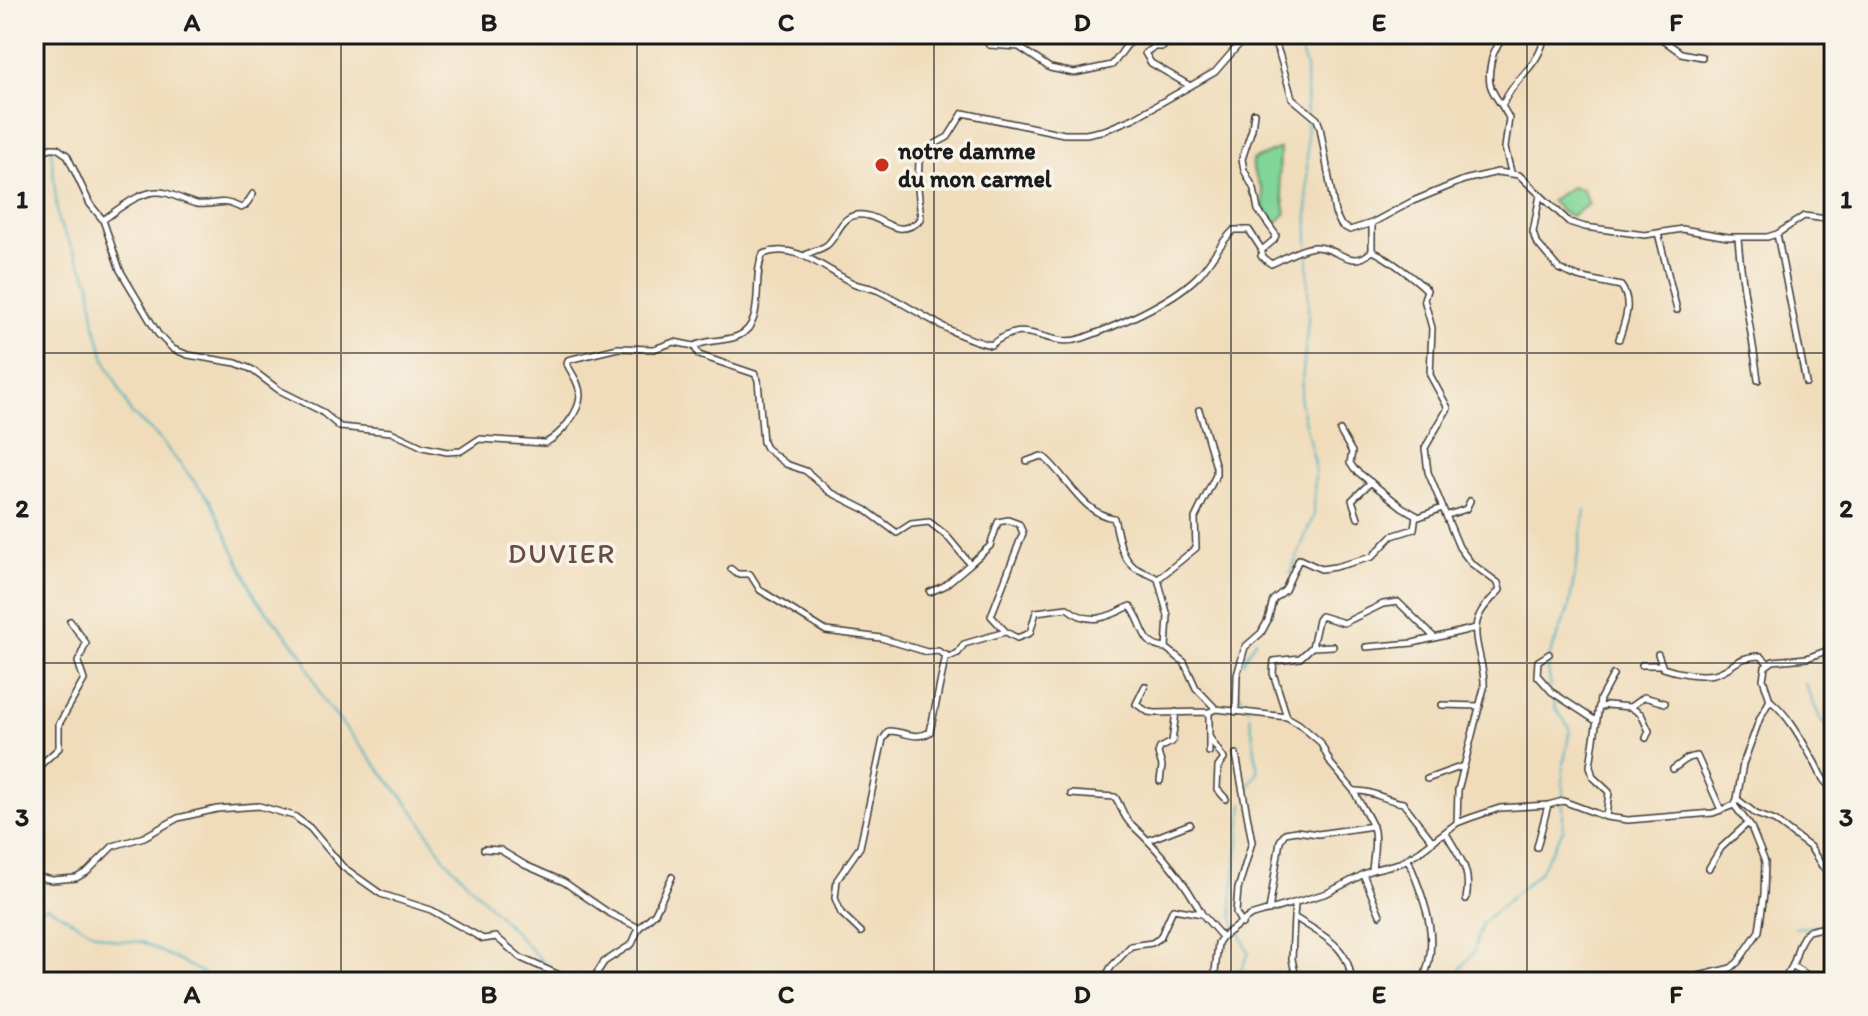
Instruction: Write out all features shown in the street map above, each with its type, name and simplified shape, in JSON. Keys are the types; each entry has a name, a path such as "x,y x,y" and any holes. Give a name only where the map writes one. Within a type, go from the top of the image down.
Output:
{"street":[{"path":"981,34 989,45 1019,47 1050,68 1074,73 1112,65 1132,39 1151,38 1160,41 1163,47 1154,47 1145,53 1151,63 1190,86"},
{"path":"804,256 824,248 844,222 858,214 891,226 909,228 916,224 921,219 919,161 935,144 948,137 963,113 1064,134 1086,134 1134,118 1215,72 1248,34"},
{"path":"1270,34 1292,98 1317,119 1338,220 1350,230 1372,223 1464,180 1498,172 1511,172 1530,183 1559,213 1577,225 1645,235 1694,229 1738,237 1777,234 1804,216 1834,220"},
{"path":"1501,34 1491,60 1488,84 1491,94 1509,118 1505,148 1511,172"},
{"path":"1502,106 1511,86 1539,56 1545,34"},
{"path":"1597,34 1618,34"},
{"path":"1655,34 1681,53 1702,57"},
{"path":"1254,113 1242,159 1254,189 1258,210 1275,232 1274,240 1262,250 1261,256 1271,264 1314,247 1331,249 1337,255 1356,260 1372,251 1372,223"},
{"path":"34,160 42,151 51,148 57,148 67,155 90,204 103,220 120,270 158,334 173,349 251,369 279,390 321,411 340,427 391,432 437,451 461,451 479,439 545,443 554,438 580,398 577,382 567,364 574,356 618,348 654,349 674,342 694,346 740,335 749,328 755,317 758,263 763,254 780,251 804,256 857,284 875,289 933,322 991,345 1011,332 1063,341 1076,340 1119,324 1186,286 1214,258 1234,230 1249,230 1262,250"},
{"path":"103,220 122,206 152,192 166,193 199,204 223,201 241,208 253,194"},
{"path":"1540,194 1533,232 1536,242 1559,269 1578,277 1613,283 1625,290 1628,296 1626,319 1619,339"},
{"path":"1658,233 1677,310"},
{"path":"1777,234 1806,383"},
{"path":"1738,237 1739,272 1747,302 1758,380"},
{"path":"1372,251 1383,254 1427,290 1424,299 1432,328 1430,375 1448,408 1425,448 1425,458 1459,547 1498,583 1500,590 1481,612 1476,628 1485,677 1458,790 1457,823"},
{"path":"694,346 699,355 755,374 763,442 786,464 806,471 830,492 866,510 897,533 911,524 929,522 946,535 970,564"},
{"path":"1158,579 1196,548 1195,518 1216,475 1199,410"},
{"path":"1340,431 1352,452 1351,466 1371,482 1419,517 1442,508"},
{"path":"1027,461 1041,456 1045,458 1089,507 1104,518 1114,518 1117,537 1129,561 1136,569 1158,579"},
{"path":"1358,518 1352,500 1371,482"},
{"path":"1448,515 1466,509 1470,501"},
{"path":"1239,713 1235,686 1245,647 1261,633 1273,600 1285,590 1299,559 1321,569 1372,557 1392,536 1414,529 1416,515"},
{"path":"930,592 953,580 990,546 1000,521 1008,520 1022,526 1023,533 991,616 1006,632 1017,638 1030,633 1036,612 1042,609 1067,608 1079,618 1113,615 1130,606 1152,646 1166,648 1184,662 1196,688 1213,710 1209,752"},
{"path":"731,569 737,574 750,574 760,590 826,631 881,638 927,652 938,651 949,657 958,653 964,644 1006,632"},
{"path":"1158,579 1168,616 1166,648"},
{"path":"1287,717 1273,673 1273,663 1278,659 1300,658 1312,647 1321,616 1344,623 1383,604 1398,602 1435,638"},
{"path":"34,771 59,748 59,724 84,680 78,662 86,643 70,621"},
{"path":"1366,647 1407,644 1476,628"},
{"path":"1312,647 1333,646"},
{"path":"1834,648 1807,658 1773,661 1763,673 1770,700 1785,713 1823,782 1834,790"},
{"path":"1549,654 1538,661 1537,675 1552,692 1597,721"},
{"path":"1658,654 1660,665"},
{"path":"861,932 841,913 835,898 837,880 860,847 883,739 893,731 910,737 924,736 930,732 946,655"},
{"path":"1642,665 1660,665 1672,672 1713,674 1728,668 1739,658 1761,656 1769,664"},
{"path":"1606,817 1609,792 1593,777 1590,766 1600,699 1613,675"},
{"path":"1145,686 1136,704 1139,708 1155,713 1213,710 1287,717 1320,742 1331,764 1354,791 1373,826 1372,870"},
{"path":"1630,707 1644,697 1665,703"},
{"path":"1688,982 1695,977 1731,968 1759,931 1765,862 1735,802 1743,764 1770,700"},
{"path":"1442,705 1480,706"},
{"path":"1599,708 1607,705 1630,707 1641,714 1649,731 1646,738"},
{"path":"1160,781 1162,766 1158,753 1160,748 1172,742 1176,712"},
{"path":"1210,738 1224,759 1218,767 1217,789 1226,799"},
{"path":"1236,754 1252,842 1238,889 1236,913 1241,925"},
{"path":"1673,769 1688,758 1697,756 1721,810"},
{"path":"1427,779 1463,765"},
{"path":"1354,791 1373,792 1383,800 1403,803 1433,842"},
{"path":"1071,794 1115,797 1129,824 1149,840 1222,937"},
{"path":"1214,982 1216,951 1222,937 1250,916 1327,893 1372,870 1408,859 1457,823 1500,808 1563,801 1606,817 1659,818 1713,813 1735,802"},
{"path":"1735,802 1775,821 1810,847 1834,878"},
{"path":"1537,847 1548,805"},
{"path":"34,876 52,880 76,878 87,872 113,846 144,837 178,818 217,809 259,806 294,816 310,828 343,867 381,894 431,910 483,939 496,937 521,958 575,982"},
{"path":"1709,868 1721,848 1748,823"},
{"path":"1149,840 1190,824"},
{"path":"1269,911 1280,841 1285,833 1318,834 1373,826"},
{"path":"1446,833 1468,876 1466,899"},
{"path":"484,849 500,850 564,882 609,913 639,928"},
{"path":"1408,859 1426,907 1432,935 1431,957 1422,982"},
{"path":"1363,874 1380,915"},
{"path":"591,982 604,962 628,948 639,928 655,913 672,877"},
{"path":"1295,904 1292,959 1297,982"},
{"path":"1103,982 1111,967 1131,946 1152,943 1160,938 1173,909 1202,914"},
{"path":"1294,917 1330,938 1348,965 1351,982"},
{"path":"1779,982 1794,967 1798,944 1808,931 1834,925"},
{"path":"1794,967 1819,982"}],"green space":[{"path":"1280,148 1279,178 1286,213 1276,223 1263,207 1263,192 1254,172 1253,160"},
{"path":"1571,187 1582,189 1589,204 1571,216 1551,201"}],"waterway":[{"path":"42,34 44,81 41,99 45,138 51,148 58,221 90,282 95,326 106,362 131,413 157,436 211,502 256,598 302,654 324,702 414,811 445,859 545,964"},
{"path":"1295,34 1306,67 1308,245"},
{"path":"34,79 44,81"},
{"path":"1290,574 1314,515 1315,464 1300,403 1308,320 1308,252"},
{"path":"1551,688 1547,662 1569,608 1585,511"},
{"path":"1243,662 1256,640"},
{"path":"1805,684 1822,723 1834,725"},
{"path":"1238,691 1249,709"},
{"path":"1553,694 1555,708 1570,728 1563,768 1563,798"},
{"path":"1246,793 1258,772 1250,716"},
{"path":"1235,982 1249,953 1233,919 1232,902 1243,803"},
{"path":"1450,982 1473,953 1482,923 1539,873 1563,830 1563,804"},
{"path":"34,910 48,907 92,932 117,941 142,942 203,973 210,982"},
{"path":"1795,928 1822,926"},
{"path":"542,982 544,974"}],"place":[{"name":"notre damme du mon carmel","path":"882,165"}],"district":[{"name":"DUVIER","path":"562,553"}]}
